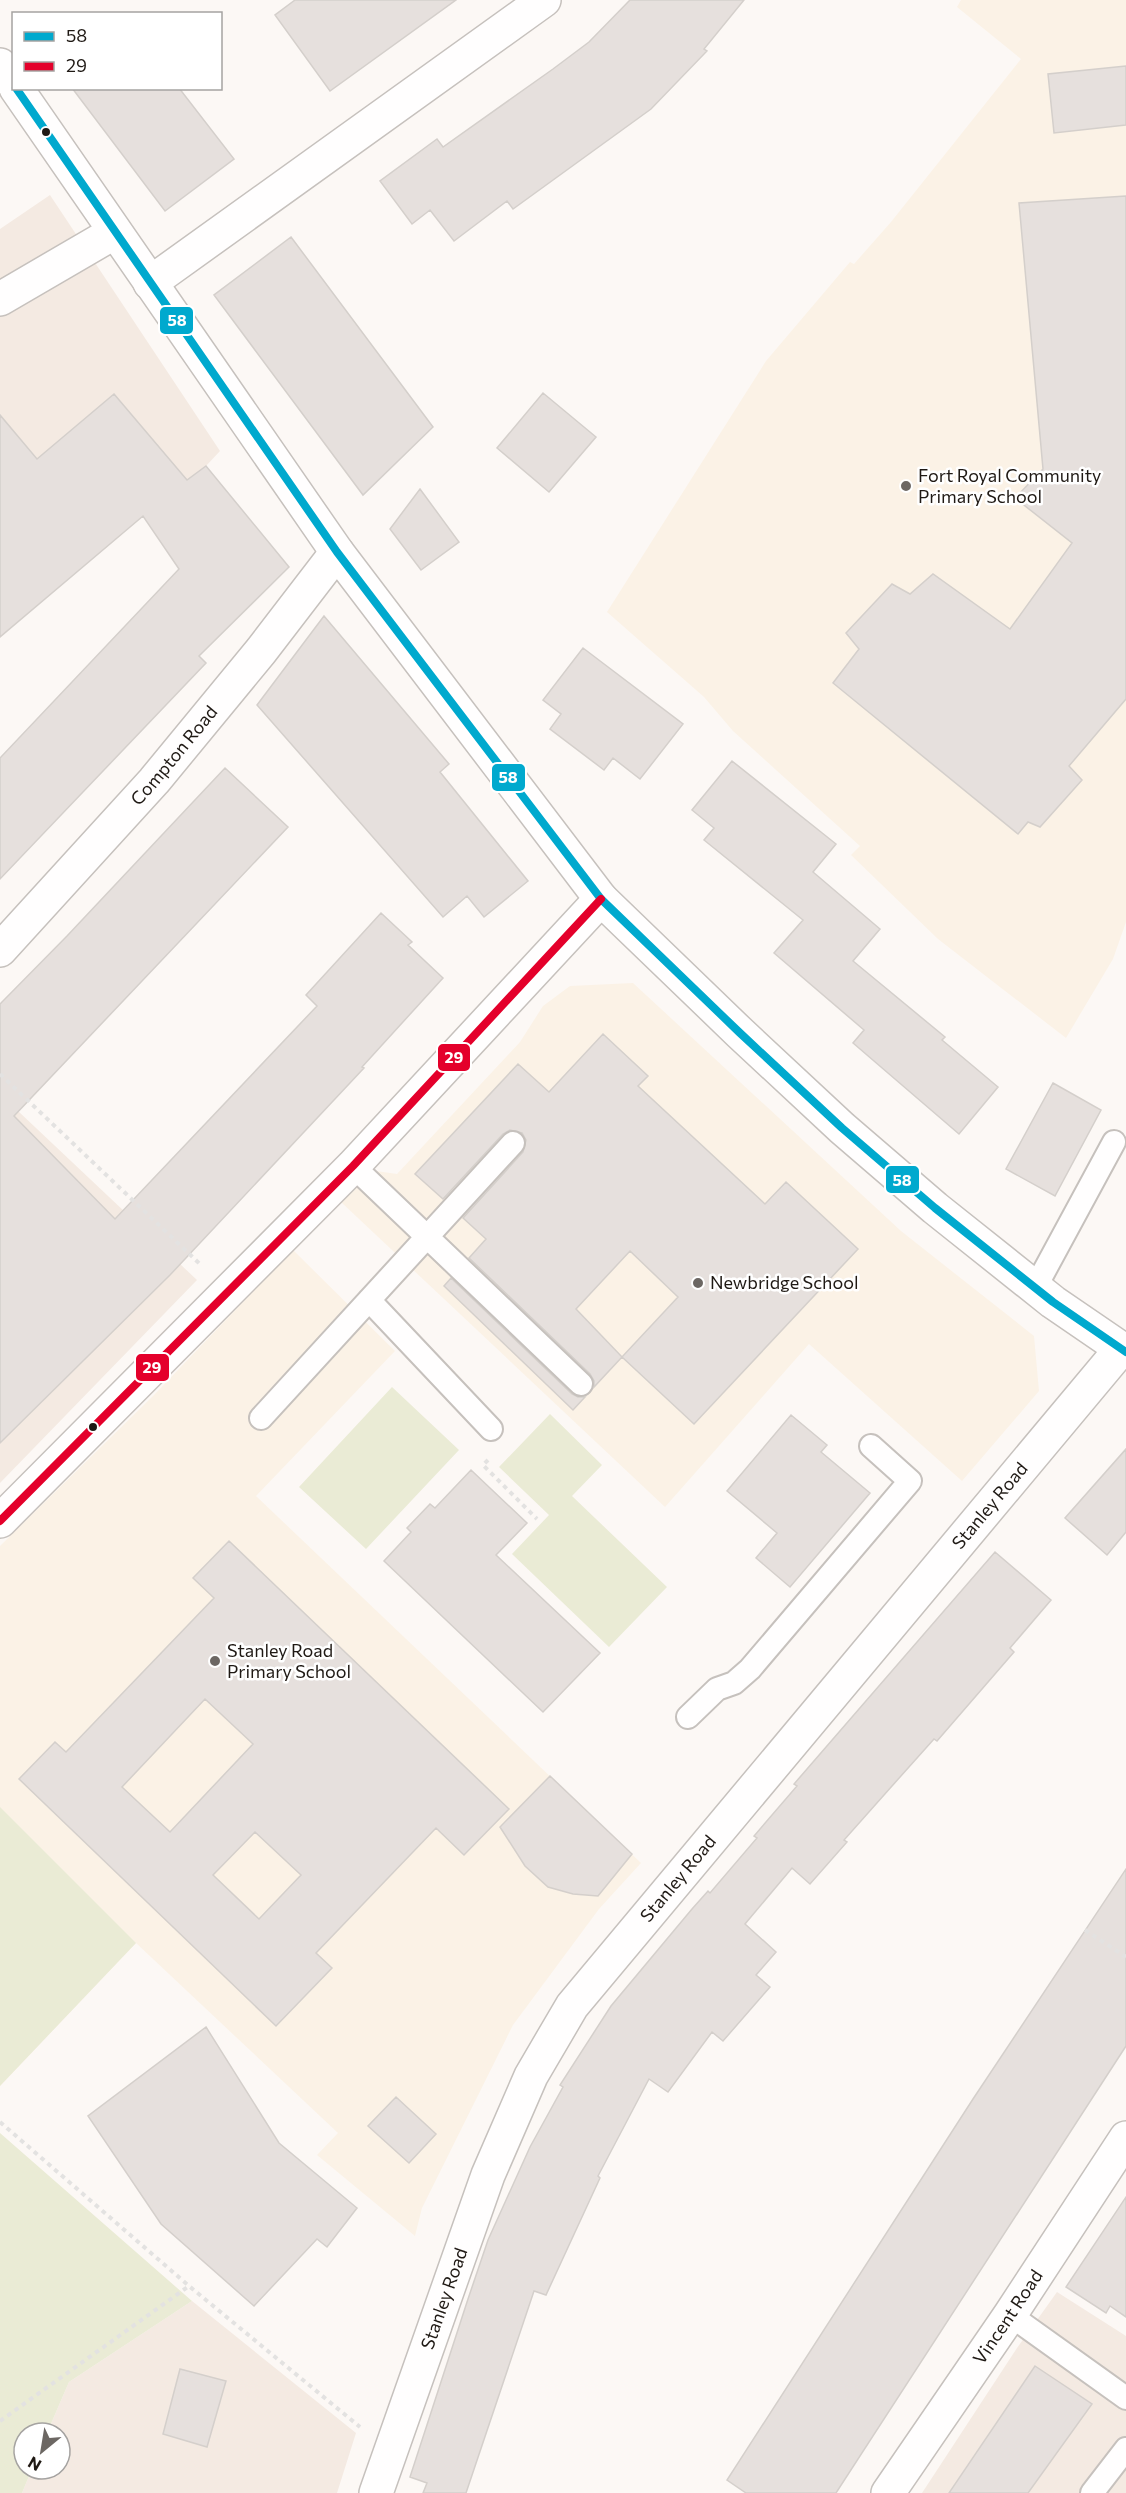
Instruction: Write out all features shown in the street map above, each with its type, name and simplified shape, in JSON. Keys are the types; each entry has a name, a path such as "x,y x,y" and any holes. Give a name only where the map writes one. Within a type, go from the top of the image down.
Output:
{"street":[{"path":"150,284 544,0"},
{"path":"0,64 12,81"},
{"path":"17,90 337,552 601,900 842,1128 935,1208 1035,1288 1123,1350"},
{"path":"0,299 115,232"},
{"name":"Compton Road","path":"0,950 154,781 261,651 337,552"},
{"path":"0,1521 352,1166 601,900"},
{"name":"Stanley Road","path":"376,2493 488,2175 531,2076 572,2006 1123,1350"},
{"name":"Vincent Road","path":"888,2493 1010,2315 1126,2138"}],"lane":[{"path":"1035,1288 1114,1142"},
{"path":"261,1418 513,1143"},
{"path":"352,1166 581,1384"},
{"path":"369,1300 491,1429"},
{"path":"688,1717 717,1689 734,1683 750,1669 910,1481 871,1446"},
{"path":"1010,2315 1126,2398"},
{"path":"1092,2493 1126,2449"}],"path":[{"path":"0,1074 228,1291"},
{"path":"491,1429 505,1444 483,1466 537,1518"},
{"path":"1085,1930 1126,1957"},
{"path":"0,2122 189,2286 357,2426 393,2443"},
{"path":"0,2421 189,2286"}],"shaded area":[{"name":"Fort Royal Community Primary School","path":"961,0 1126,0 1126,922 1113,959 1066,1038 938,939 851,855 860,846 733,731 704,697 607,612 766,361 850,262 854,264 891,222 1021,59 957,7"},
{"path":"50,195 220,451 206,466 0,637 0,229"},
{"name":"Newbridge School","path":"633,983 901,1231 1034,1336 1039,1391 962,1481 809,1344 665,1507 341,1202 376,1171 397,1174 520,1042 543,1006 570,986"},
{"path":"0,1094 197,1280 0,1483"},
{"name":"Stanley Road Primary School","path":"293,1250 395,1351 256,1496 641,1863 599,1909 513,2025 422,2208 415,2236 317,2155 338,2133 136,1943 0,2086 0,1546 154,1395"},
{"path":"1057,2292 1126,2336 1126,2493 922,2493 1017,2348"},
{"path":"192,2301 356,2433 337,2493 22,2493 27,2481 72,2481 72,2421 52,2421 69,2382"}],"green space":[{"path":"392,1387 459,1450 366,1549 299,1487"},
{"path":"550,1414 602,1465 572,1496 667,1587 609,1647 512,1554 549,1515 499,1467"},
{"path":"0,1807 136,1943 0,2086"},
{"path":"0,2133 192,2301 69,2382 52,2421 12,2421 12,2481 27,2481 22,2493 0,2493"}],"building":[{"path":"295,0 456,0 330,91 275,15"},
{"path":"630,0 744,0 704,49 707,51 651,109 513,209 507,201 454,241 430,210 412,224 380,181 437,139 443,147 553,69 589,42"},
{"path":"1126,66 1126,125 1054,133 1048,74"},
{"path":"74,90 181,90 234,159 165,211"},
{"path":"1126,196 1126,699 1069,766 1082,780 1040,827 1028,822 1018,834 833,683 859,649 846,633 892,584 910,594 933,574 1010,629 1072,543 1015,498 1043,469 1019,203"},
{"path":"291,237 433,427 363,495 214,295"},
{"path":"543,393 596,437 549,492 497,448"},
{"path":"114,394 187,480 206,466 289,567 199,656 206,663 0,879 0,758 179,569 143,516 0,637 0,415 37,459"},
{"path":"420,489 459,542 421,570 390,529"},
{"path":"324,616 449,764 440,772 528,881 484,917 467,896 443,917 257,705"},
{"path":"583,648 683,724 640,779 613,758 604,770 550,729 561,714 543,700"},
{"path":"732,761 836,844 813,872 880,929 853,961 945,1037 942,1040 998,1087 959,1134 853,1043 864,1030 774,953 803,920 704,840 714,828 692,810"},
{"path":"225,768 288,827 14,1116 115,1219 317,1006 306,995 381,913 412,942 408,945 443,978 362,1067 364,1068 170,1275 0,1443 0,1004"},
{"path":"603,1034 648,1076 638,1086 765,1204 786,1182 858,1249 694,1424 622,1357 594,1387 590,1374 469,1258 486,1239 463,1218 523,1152 526,1140 522,1133 510,1130 503,1134 443,1199 415,1174 518,1064 549,1092","holes":["630,1251 678,1297 622,1357 576,1309"]},
{"path":"1053,1083 1101,1110 1055,1196 1006,1169"},
{"path":"451,1278 572,1394 585,1397 573,1410 444,1286"},
{"path":"791,1415 827,1445 821,1452 870,1493 790,1587 756,1558 777,1533 727,1491"},
{"path":"1126,1449 1126,1532 1107,1555 1065,1518"},
{"path":"471,1470 527,1523 496,1555 600,1653 543,1712 384,1561 411,1532 407,1528 430,1504 435,1508"},
{"path":"229,1541 509,1809 464,1855 436,1828 316,1953 332,1968 276,2026 19,1779 55,1742 66,1752 214,1598 193,1578","holes":["205,1699 253,1744 170,1832 122,1787","255,1832 301,1875 259,1919 213,1875"]},
{"path":"995,1552 1051,1600 1010,1648 1014,1652 937,1741 934,1739 844,1840 847,1842 810,1884 792,1868 745,1924 776,1952 756,1975 770,1987 723,2041 712,2032 668,2092 649,2079 598,2176 600,2178 546,2295 534,2291 466,2493 423,2493 427,2483 410,2477 468,2299 488,2240 530,2147 563,2087 560,2085 611,2006 692,1909 708,1891 710,1893 757,1838 754,1836 797,1786 794,1784"},
{"path":"550,1776 632,1854 598,1896 573,1894 548,1887 525,1866 500,1827"},
{"path":"1126,1869 1126,2046 836,2493 746,2493 727,2480 973,2099"},
{"path":"206,2027 279,2143 357,2208 327,2247 317,2239 254,2306 161,2224 88,2116"},
{"path":"396,2097 436,2134 409,2163 368,2126"},
{"path":"1126,2197 1126,2317 1110,2306 1106,2313 1066,2287"},
{"path":"1035,2366 1092,2404 1028,2493 949,2493"},
{"path":"180,2369 226,2381 207,2447 163,2434"}],"transit line":[{"name":"58","path":"17,90 337,552 601,899 842,1128 935,1208 1053,1302 1126,1352"},
{"name":"29","path":"0,1521 353,1166 601,899"}],"place":[{"name":"Fort Royal Community Primary School","path":"906,486"},
{"name":"Newbridge School","path":"698,1283"},
{"name":"Stanley Road Primary School","path":"215,1661"}]}
